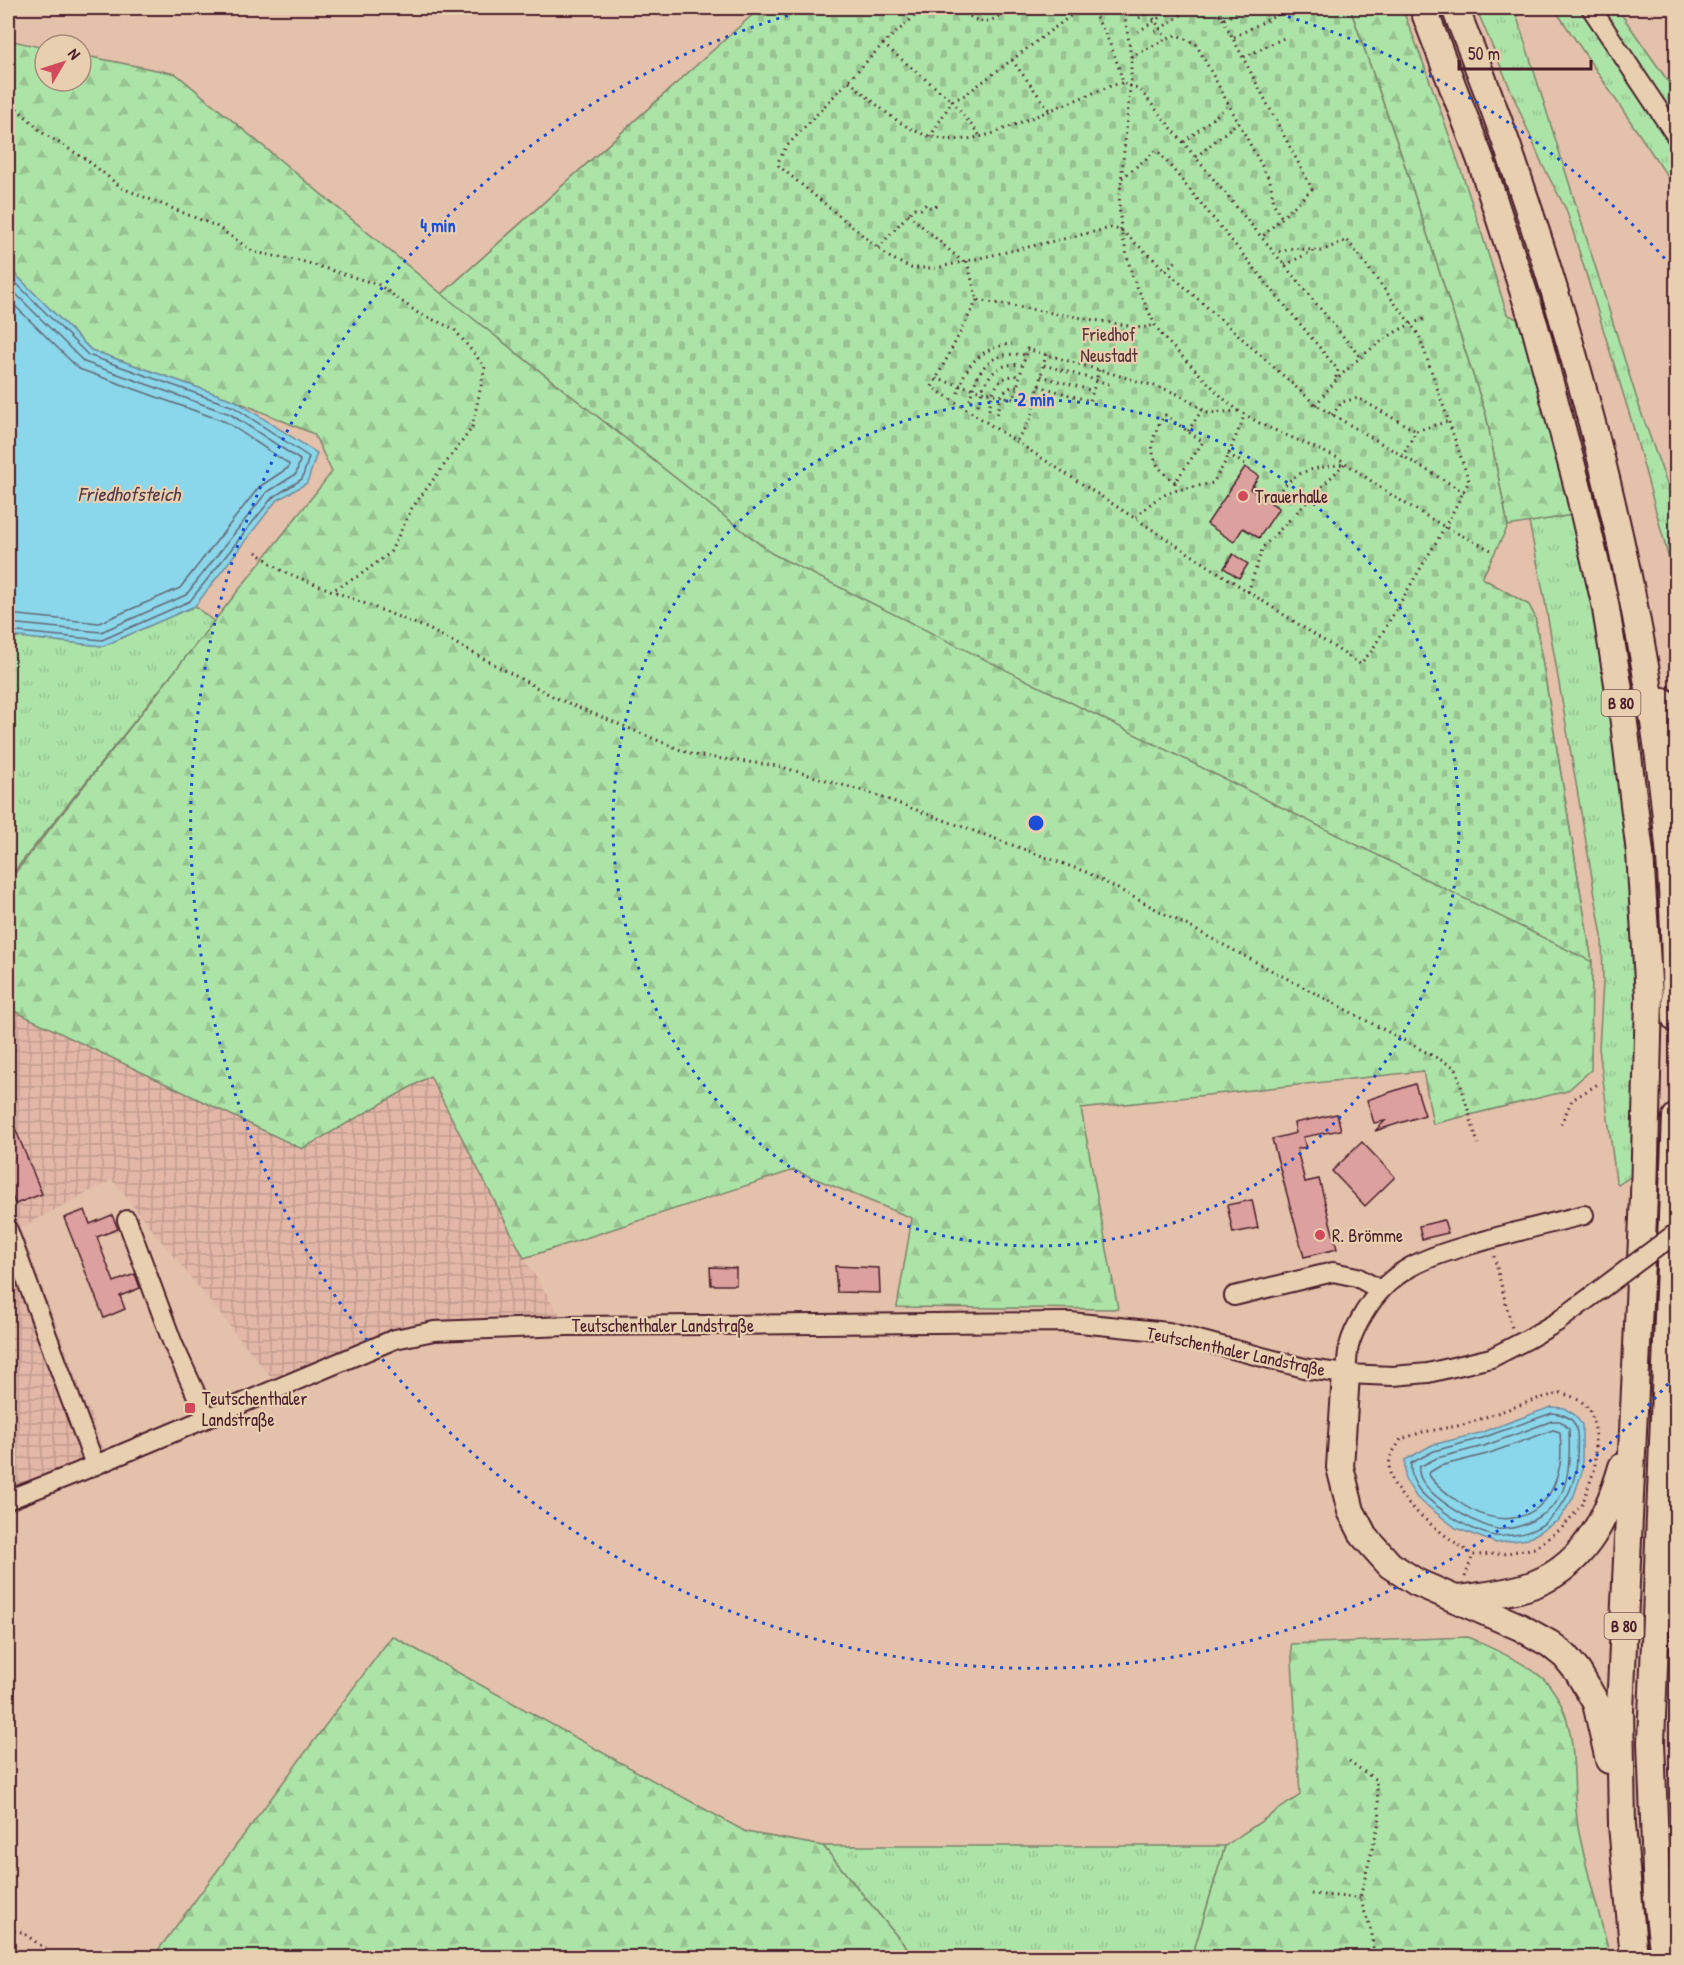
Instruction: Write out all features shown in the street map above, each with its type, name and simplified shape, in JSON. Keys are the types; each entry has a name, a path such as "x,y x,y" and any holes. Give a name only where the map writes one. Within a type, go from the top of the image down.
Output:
{"highway":[{"name":"B 80","path":"1423,8 1480,161 1535,327 1590,537 1605,603 1623,715 1640,853 1648,997 1644,1196 1620,1710 1622,1825 1634,1958"},
{"name":"B 80","path":"1455,8 1507,145 1563,319 1607,483 1630,585 1645,663 1668,837 1677,1019"},
{"path":"1630,585 1677,742"},
{"name":"B 80","path":"1664,1958 1657,1897 1651,1730 1677,1117"},
{"path":"1346,1374 1340,1467 1346,1497 1356,1524 1380,1555 1403,1574 1416,1582 1535,1635 1565,1656 1592,1695 1599,1712 1622,1825"},
{"path":"1458,1599 1527,1587 1554,1575 1578,1555 1596,1534 1605,1517 1634,1426"}],"street":[{"path":"1591,8 1677,136"},
{"name":"Teutschenthaler Landstraße","path":"1346,1374 1349,1345 1356,1326 1380,1290 1401,1273 1425,1258 1584,1215"},
{"path":"127,1220 173,1344 207,1418"},
{"path":"8,1230 95,1465"},
{"name":"Teutschenthaler Landstraße","path":"8,1500 395,1339 434,1331 578,1326 1070,1322 1168,1332 1308,1369 1346,1374 1412,1375 1468,1365 1507,1350 1557,1322 1677,1233"},
{"path":"1234,1296 1333,1272 1357,1276 1380,1290"}],"path":[{"path":"924,8 883,44 786,147 778,162 779,166 878,248 911,268 936,268 1111,228 1121,230 1316,405 1464,492"},
{"path":"961,8 974,19 987,21 999,17 1011,8"},
{"path":"930,137 952,100 965,95 1082,8"},
{"path":"1089,8 1100,22 1124,83"},
{"path":"1124,8 1131,57 1131,86 1119,203 1121,230 1134,278 1155,325 1164,338 1239,411 1261,424 1338,458 1393,496 1445,527 1495,552"},
{"path":"1139,18 1148,9 1154,8"},
{"path":"1138,32 1173,8"},
{"path":"1180,8 1184,13"},
{"path":"1155,32 1191,8"},
{"path":"1217,8 1312,189 1262,237"},
{"path":"1224,19 1248,8"},
{"path":"1234,38 1279,14 1276,8"},
{"path":"1148,9 1166,38"},
{"path":"1131,57 1166,38 1177,35 1196,45 1270,181 1274,204 1282,218"},
{"path":"1244,57 1284,38"},
{"path":"883,44 952,100 981,138"},
{"path":"1012,60 1050,111"},
{"path":"849,81 903,125 930,137 956,140 981,138 1113,85 1124,83 1140,90 1361,358"},
{"path":"8,100 43,133 87,160 122,188 216,226 254,252 305,262 379,285 418,313 454,329 485,367 472,428 412,508 390,553 360,575 332,591"},
{"path":"1183,142 1229,105"},
{"path":"1196,157 1238,122"},
{"path":"1121,178 1157,150 1338,370 1335,380"},
{"path":"878,248 914,208 921,209 926,204 930,207 940,206"},
{"path":"908,214 965,262 977,300 932,387 1360,664 1371,652 1445,527 1469,481 1419,335 1347,240 1329,248 1314,251 1285,265"},
{"path":"1275,253 1293,248 1314,251"},
{"path":"1165,270 1179,259"},
{"path":"977,300 1141,328 1155,325"},
{"path":"1316,405 1335,380 1361,358 1410,323 1425,319"},
{"path":"958,393 966,370 981,354 998,346 1012,344"},
{"path":"936,379 1014,399 1027,349 1165,389 1180,395 1208,413 1239,411"},
{"path":"970,400 979,372 991,360 1008,354 1025,355"},
{"path":"1017,441 1031,418 1046,354"},
{"path":"978,405 981,390 987,378 997,369 1009,365 1022,365"},
{"path":"1044,365 1109,384"},
{"path":"1039,386 1090,401 1099,370"},
{"path":"989,410 992,393 1002,379 1014,375 1020,376"},
{"path":"1041,376 1093,391"},
{"path":"997,414 1001,395 1007,388 1017,386"},
{"path":"1332,415 1342,402 1358,398 1416,431"},
{"path":"1188,431 1202,410"},
{"path":"1136,518 1154,500 1176,490 1213,483 1245,414"},
{"path":"1175,482 1157,464 1152,447 1155,430 1165,415 1203,442 1175,482 1176,490"},
{"path":"1402,457 1416,431 1449,421"},
{"path":"1228,454 1248,466"},
{"path":"1253,485 1273,501 1282,486 1301,472 1346,463"},
{"path":"1248,592 1263,547 1346,463"},
{"path":"256,552 282,572 429,629 556,698 693,755 778,766 870,793 1086,872 1456,1068 1478,1144"},
{"path":"1561,1124 1572,1100 1598,1084"},
{"path":"1490,1239 1513,1330"},
{"path":"1561,1393 1579,1399 1590,1410 1595,1429 1595,1468 1582,1505 1561,1529 1535,1548 1502,1554 1473,1555 1435,1529 1410,1505 1392,1482 1390,1460 1401,1439 1423,1432 1463,1425 1561,1393"},
{"path":"1458,1599 1473,1555"},
{"path":"1349,1761 1376,1780 1380,1818 1360,1898 1372,1934 1374,1958"},
{"path":"1311,1894 1360,1898"},
{"path":"8,1931 22,1932 58,1958"}],"shaded area":[{"path":"8,1008 302,1149 430,1076 524,1258 561,1317 448,1322 274,1381 112,1180 20,1228 104,1450 8,1490"}],"green space":[{"name":"Friedhof Neustadt","path":"760,8 1350,8 1400,151 1486,415 1508,526 1482,578 1529,605 1535,617 1592,962 771,553 442,294"},
{"path":"1350,8 1402,8 1458,160 1507,314 1523,322 1572,515 1508,526 1486,415 1400,151"},
{"path":"1476,8 1528,8 1516,14 1641,412 1676,509 1676,585 1631,419 1566,209 1543,166"},
{"path":"1554,8 1617,8 1672,87 1676,95 1676,189"},
{"path":"8,40 33,45 33,93 93,93 93,57 176,74 442,294 679,81 1492,557 1482,578 1529,605 1535,617 1592,962 1591,1070 1567,1091 1433,1124 1423,1071 1081,1109 1118,1309 897,1307 912,1218 794,1170 524,1258 430,1076 302,1149 8,1008 8,882 332,472 314,434 236,401 91,350 8,267"},
{"path":"1572,515 1604,678 1616,760 1626,843 1632,926 1636,1009 1633,1175 1618,1185 1599,1048 1603,982 1602,936 1545,601 1529,522"},
{"path":"195,606 214,622 8,879 8,636 103,646"},
{"path":"392,1636 746,1832 823,1846 914,1957 153,1957"},
{"path":"1468,1637 1534,1671 1550,1686 1560,1703 1571,1738 1579,1832 1610,1957 1192,1957 1225,1846 1300,1795 1291,1644"},
{"path":"823,1846 1225,1846 1192,1958 914,1957"}],"water":[{"name":"Friedhofsteich","path":"8,267 91,350 236,401 317,453 307,483 276,501 195,606 103,646 8,636"},
{"path":"1551,1407 1564,1408 1575,1415 1582,1425 1582,1472 1573,1498 1559,1520 1528,1539 1496,1543 1456,1528 1417,1498 1405,1479 1405,1460 1432,1445 1480,1433"}],"building":[{"name":"Trauerhalle","path":"1245,467 1259,476 1250,489 1279,508 1259,538 1243,528 1234,542 1207,524"},
{"path":"1233,554 1248,564 1239,578 1224,568"},
{"path":"1415,1084 1425,1115 1375,1131 1385,1121 1374,1123 1367,1100"},
{"path":"8,1111 42,1194 15,1204 8,1185"},
{"path":"1337,1114 1341,1130 1303,1137 1306,1147 1297,1149 1305,1182 1319,1179 1337,1249 1304,1257 1272,1139 1296,1133 1294,1123"},
{"path":"1362,1142 1395,1177 1365,1206 1332,1171"},
{"path":"1252,1200 1258,1228 1233,1233 1227,1205"},
{"path":"85,1210 90,1224 112,1215 118,1229 97,1237 102,1251 114,1282 135,1274 140,1288 120,1296 125,1309 104,1318 64,1218"},
{"path":"1444,1220 1448,1233 1422,1239 1419,1226"},
{"path":"835,1266 879,1268 880,1293 837,1292"},
{"path":"710,1267 736,1268 736,1285 711,1285"}],"place":[{"name":"Trauerhalle","path":"1243,496"},
{"name":"R. Brömme","path":"1320,1235"},
{"name":"Teutschenthaler Landstraße","path":"190,1408"}]}
